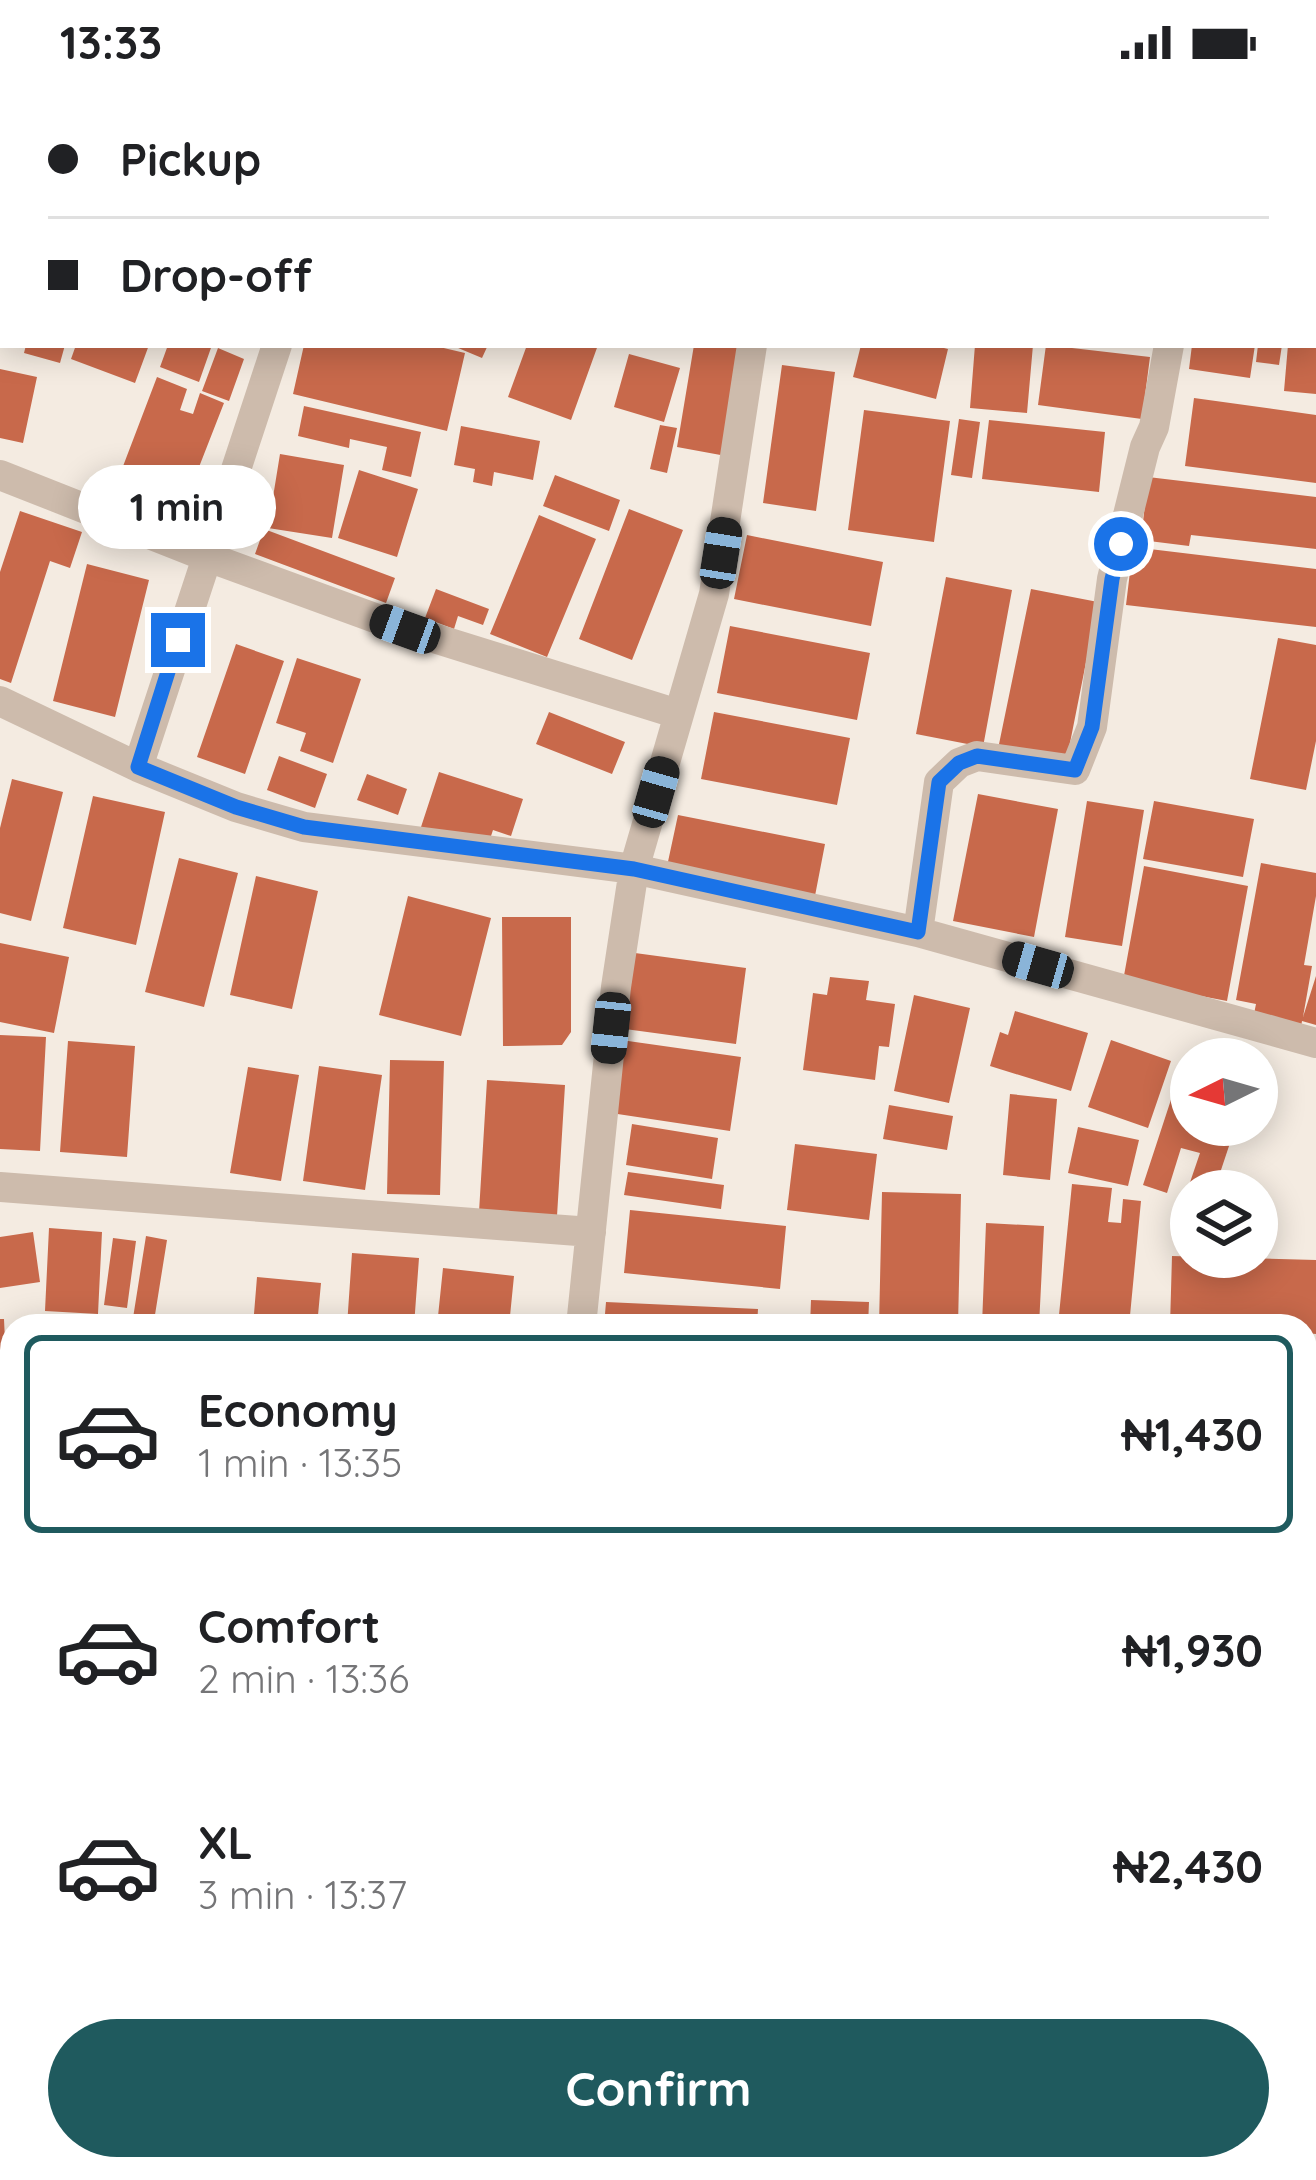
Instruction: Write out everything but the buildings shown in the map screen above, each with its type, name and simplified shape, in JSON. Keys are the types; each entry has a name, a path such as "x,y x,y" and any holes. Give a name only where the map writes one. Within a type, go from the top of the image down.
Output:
{"street":[{"path":"138,767 276,348"},
{"path":"582,1314 616,987 634,869 714,595 752,348"},
{"path":"918,932 939,782 959,763 977,756 1075,770 1092,727 1112,579 1154,427 1167,348"},
{"path":"0,475 405,629 678,714"},
{"path":"0,701 138,767 236,807 304,827 634,869 918,932 1316,1042"},
{"path":"0,1187 590,1232"}],"route":[{"path":"178,640 138,767 236,807 304,827 634,869 918,932 939,782 959,763 977,756 1075,770 1092,727 1121,544"}]}
